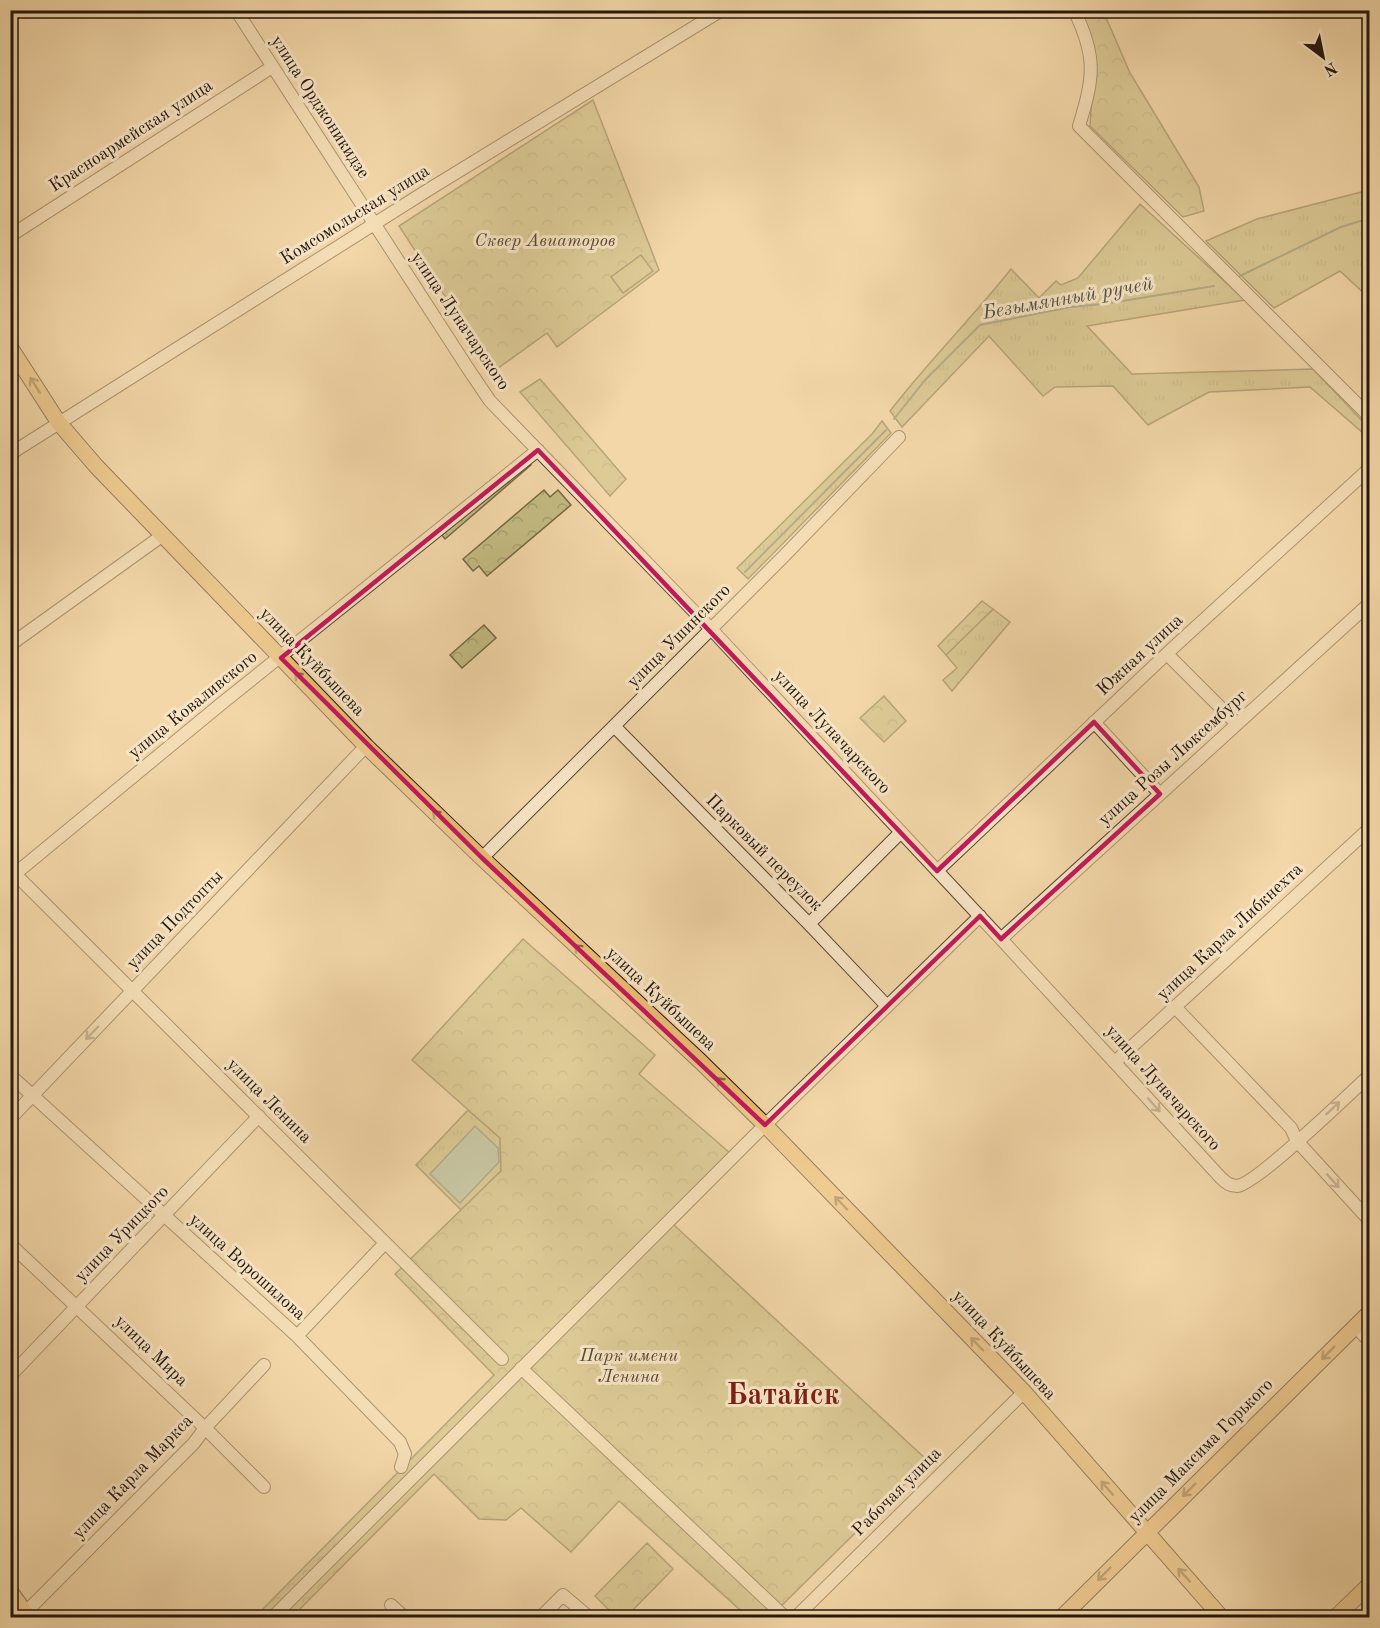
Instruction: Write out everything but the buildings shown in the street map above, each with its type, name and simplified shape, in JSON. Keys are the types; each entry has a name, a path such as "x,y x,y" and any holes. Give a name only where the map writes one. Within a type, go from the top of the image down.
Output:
{"main road":[{"name":"улица Куйбышева","path":"10,348 59,423 89,458 280,658 366,746 482,858 765,1125 1024,1392 1222,1617"},
{"name":"улица Максима Горького","path":"1061,1617 1370,1312"},
{"path":"1335,1617 1370,1584"},
{"path":"10,1591 27,1615"}],"street":[{"name":"улица Орджоникидзе","path":"236,10 375,224"},
{"name":"Комсомольская улица","path":"10,454 375,224 722,10"},
{"path":"1074,10 1086,34 1093,72 1089,96 1079,126 1370,417"},
{"name":"Красноармейская улица","path":"10,236 272,67"},
{"name":"улица Луначарского","path":"375,224 482,390 500,411 711,629 1228,1184 1236,1186 1250,1180 1298,1141"},
{"name":"улица Ушинского","path":"482,858 899,437"},
{"name":"улица Коваливского","path":"12,874 538,450"},
{"name":"Южная улица","path":"937,871 1167,654 1370,468"},
{"path":"10,645 163,535"},
{"name":"улица Розы Люксембург","path":"1001,939 1370,603"},
{"path":"1167,654 1237,724"},
{"path":"1094,722 1160,794"},
{"name":"Парковый переулок","path":"614,726 887,1006"},
{"name":"улица Подтопты","path":"10,1119 366,746"},
{"name":"улица Карла Либкнехта","path":"1115,1062 1370,828"},
{"path":"809,924 901,832"},
{"name":"улица Ленина","path":"12,874 502,1359"},
{"path":"272,1617 765,1125 980,916"},
{"path":"1175,1007 1291,1128 1298,1141 1370,1221"},
{"name":"улица Ворошилова","path":"10,1075 297,1336 400,1442 405,1454 401,1467"},
{"path":"1298,1141 1370,1075"},
{"name":"улица Урицкого","path":"10,1376 259,1116"},
{"name":"улица Мира","path":"10,1244 205,1428 264,1487"},
{"path":"297,1336 385,1244"},
{"path":"1355,1326 1370,1342"},
{"name":"улица Карла Маркса","path":"27,1615 194,1443 205,1428 264,1365"},
{"path":"521,1368 786,1617"},
{"name":"Рабочая улица","path":"795,1617 1024,1392"},
{"path":"540,1617 563,1595 590,1617"},
{"path":"391,1605 405,1617"}],"highlighted area":[{"path":"538,450 937,871 1094,722 1160,794 1001,939 980,916 765,1125 482,858 281,658"}],"green space":[{"path":"1079,11 1104,13 1130,73 1199,187 1204,211 1183,217 1090,126 1094,66"},
{"name":"Сквер Авиаторов","path":"593,100 659,270 557,347 547,333 494,371 399,226"},
{"path":"1369,190 1369,298 1340,271 1274,308 1206,241 1257,219"},
{"path":"1140,204 1245,300 1087,326 1132,374 1313,369 1369,428 1369,438 1310,387 1209,392 1148,425 1113,386 1055,387 1043,396 989,336 902,427 890,411 1011,269 1039,298 1056,281 1061,285 1078,278"},
{"path":"641,255 653,271 623,293 611,277"},
{"path":"540,379 626,479 610,496 520,392"},
{"path":"882,421 891,433 748,579 737,568 872,434"},
{"path":"528,461 531,465 445,539 442,535"},
{"path":"544,490 550,497 558,490 571,505 487,576 479,566 473,571 463,559"},
{"path":"982,601 993,609 946,655 938,646"},
{"path":"993,609 1010,622 952,691 943,680 957,668 946,655"},
{"path":"484,625 496,638 462,668 450,655"},
{"path":"884,696 906,721 884,742 860,718"},
{"name":"Парк имени Ленина","path":"523,939 655,1055 639,1074 738,1160 674,1225 928,1461 770,1617 748,1617 619,1501 571,1552 521,1508 506,1520 479,1519 434,1474 292,1617 254,1618 494,1375 395,1274 501,1171 500,1138 412,1060"},
{"path":"468,1110 500,1138 501,1171 461,1210 416,1165"},
{"path":"647,1543 673,1569 626,1617 616,1617 595,1596"}],"shaded area":[{"path":"475,1126 498,1148 499,1162 460,1203 430,1174"}],"waterway":[{"name":"Безымянный ручей","path":"1240,276 1341,227 1370,218"},
{"name":"Безымянный ручей","path":"894,419 925,380 980,325 1070,307 1104,304 1214,286"},
{"path":"745,572 886,430"}],"district":[{"name":"Батайск","path":"783,1396"}]}
